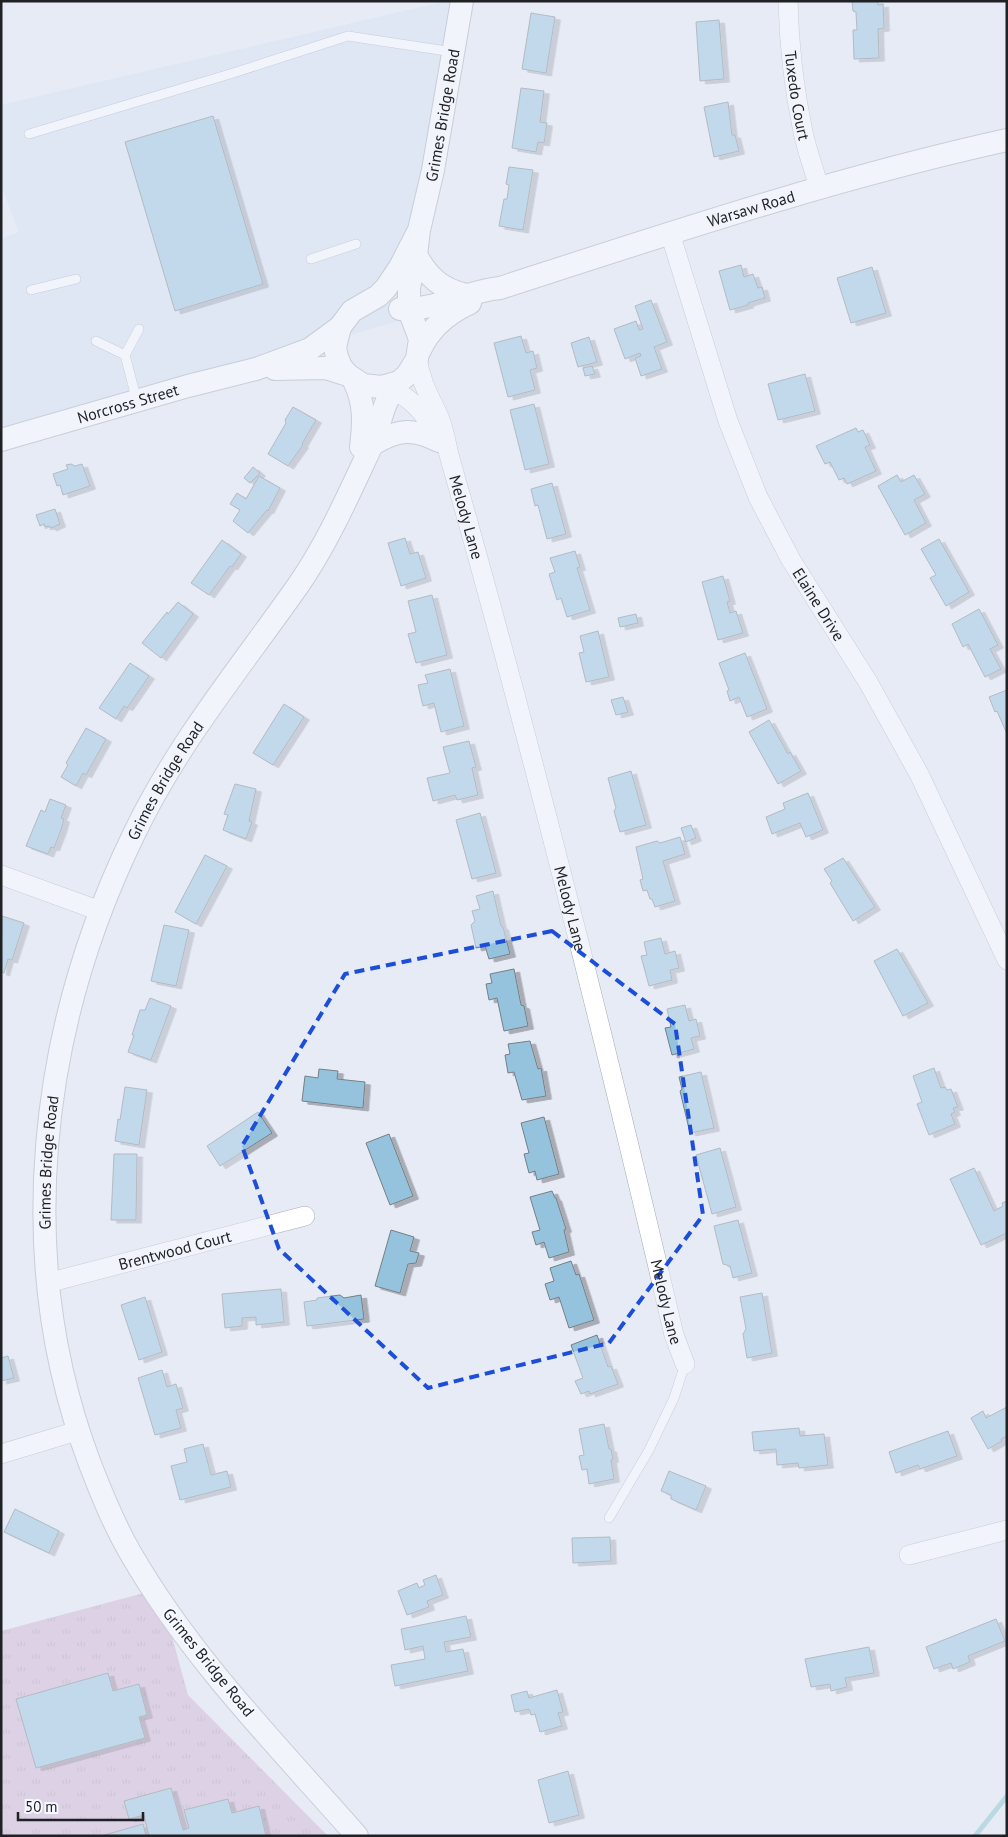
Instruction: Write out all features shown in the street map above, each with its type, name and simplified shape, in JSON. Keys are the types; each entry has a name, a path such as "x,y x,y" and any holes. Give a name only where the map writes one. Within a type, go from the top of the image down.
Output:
{"street":[{"name":"Grimes Bridge Road","path":"356,1836 203,1660 161,1603 129,1551 102,1497 77,1431 58,1359 47,1283 44,1240 44,1183 50,1106 70,1007 100,911 134,833 174,761 300,582 334,525 373,444 391,386 407,376 419,354 420,340 407,313 409,288 419,230 433,170 462,1"},
{"name":"Tuxedo Court","path":"788,1 794,82 803,134 819,188"},
{"name":"Warsaw Road","path":"419,354 431,332 451,313 500,288 670,233 819,188 1007,140"},
{"name":"Grimes Bridge Road","path":"358,473 364,419 361,399 351,378 339,362 335,347 340,326 349,315 378,296 386,288 400,267 419,230"},
{"name":"Elaine Drive","path":"670,233 728,421 758,497 791,560 868,682 919,774 1007,960"},
{"path":"416,255 423,267 436,282 450,290 466,295"},
{"name":"Warsaw Road","path":"407,313 483,290 500,288"},
{"path":"361,306 382,303 407,313"},
{"name":"Norcross Street","path":"1,440 256,369 310,349 340,326"},
{"name":"Melody Lane","path":"419,354 422,380 442,425 444,448 498,629 540,788 625,1126 674,1335 685,1364"},
{"name":"Norcross Street","path":"256,369 319,368 351,378"},
{"path":"351,378 372,387 391,386"},
{"name":"Melody Lane","path":"391,386 420,410 444,448"},
{"path":"373,444 389,435 405,432 422,433 444,448"},
{"path":"1,875 100,911"},
{"name":"Brentwood Court","path":"47,1283 305,1216"},
{"path":"1,1454 77,1431"},
{"path":"908,1555 1007,1530"}],"lane":[{"path":"30,134 348,36 454,52"},
{"path":"311,259 356,244"},
{"path":"31,290 76,279"},
{"path":"137,401 125,355 139,329"},
{"path":"96,342 125,355"},
{"path":"609,1518 649,1450 674,1398 685,1364"}],"highlighted area":[{"path":"552,931 675,1024 703,1215 609,1343 428,1388 279,1249 242,1146 345,974"}],"shaded area":[{"path":"447,1 462,1 414,316 1,440 1,239 19,232 1,185 1,105"}],"green space":[{"path":"159,1589 188,1695 328,1836 1,1836 1,1631"}],"building":[{"path":"852,1 878,1 878,5 883,4 884,28 878,29 879,58 854,59 853,30 857,30 856,12 853,11"},
{"path":"531,13 555,17 546,73 522,69"},
{"path":"719,20 724,79 700,81 696,22"},
{"path":"521,88 544,91 540,122 547,123 544,143 538,142 536,152 512,148"},
{"path":"728,102 732,135 735,135 739,151 714,157 704,107"},
{"path":"213,116 263,284 175,311 125,142"},
{"path":"509,167 533,170 523,230 499,226 504,199 507,199 509,185 506,184"},
{"path":"741,265 744,277 753,274 758,288 762,287 765,298 730,310 719,271"},
{"path":"872,267 886,313 851,323 837,278"},
{"path":"651,300 667,342 654,347 662,369 641,376 635,358 641,356 640,353 625,359 614,329 636,321 639,330 643,329 635,306"},
{"path":"521,336 526,353 533,351 537,368 530,370 535,390 508,397 494,343"},
{"path":"589,337 597,362 578,367 571,343"},
{"path":"592,366 595,374 585,376 583,368"},
{"path":"805,374 815,411 778,420 768,384"},
{"path":"534,404 549,464 525,470 510,410"},
{"path":"293,407 316,420 303,445 288,466 268,454"},
{"path":"856,428 858,432 863,430 870,445 865,447 876,471 847,484 844,478 839,480 830,462 825,464 816,446"},
{"path":"71,464 75,466 82,464 90,486 63,495 60,485 57,486 53,474 68,469 66,465"},
{"path":"253,467 260,473 250,483 244,478"},
{"path":"897,475 901,482 914,475 925,494 914,500 926,523 905,535 878,486"},
{"path":"259,476 280,488 268,511 248,533 233,521 240,510 230,504 237,493 246,499"},
{"path":"552,483 566,534 547,539 538,505 535,506 531,489"},
{"path":"55,509 60,524 51,528 49,526 45,527 44,524 40,526 36,515"},
{"path":"405,538 410,554 418,552 426,578 401,586 388,543"},
{"path":"939,539 969,592 946,606 930,578 936,575 921,549"},
{"path":"222,540 241,554 209,595 191,583"},
{"path":"575,551 580,567 577,568 590,610 567,617 561,598 557,600 549,574 555,572 550,558"},
{"path":"723,576 730,601 727,602 730,613 736,611 743,633 718,640 702,582"},
{"path":"432,595 447,655 416,663 408,634 416,632 408,601"},
{"path":"178,602 193,614 161,658 142,643 167,612 168,614"},
{"path":"979,609 998,645 990,649 1001,669 985,677 968,644 963,647 952,624"},
{"path":"636,614 638,623 620,627 618,618"},
{"path":"598,631 609,677 586,682 579,653 584,652 580,636"},
{"path":"745,653 767,709 747,717 739,697 730,701 727,691 729,690 719,663"},
{"path":"130,663 149,676 127,708 124,706 116,719 99,708"},
{"path":"450,669 464,726 441,732 434,703 423,706 418,685 428,683 425,675"},
{"path":"1007,690 1007,734 989,697"},
{"path":"623,697 628,712 616,715 611,700"},
{"path":"284,704 304,717 273,765 253,753"},
{"path":"769,720 788,754 790,752 801,771 778,784 749,732"},
{"path":"86,728 106,739 86,775 83,773 76,786 61,777 68,765 66,763"},
{"path":"469,741 476,767 472,768 478,795 457,800 455,795 433,801 427,778 450,773 443,747"},
{"path":"631,771 646,825 620,832 608,778"},
{"path":"235,784 256,789 249,821 252,822 246,839 223,830 228,815 224,814"},
{"path":"808,793 823,830 806,837 800,823 772,834 766,817 785,809 783,803"},
{"path":"50,799 66,805 61,818 64,819 61,830 54,848 51,847 48,854 26,846 41,810 45,812"},
{"path":"480,813 496,873 472,879 456,820"},
{"path":"691,825 696,838 686,842 681,828"},
{"path":"680,837 685,854 663,861 675,901 655,907 647,890 643,891 640,880 643,879 636,847"},
{"path":"205,855 227,866 196,924 175,912"},
{"path":"843,858 875,907 853,921 830,883 832,881 824,869"},
{"path":"493,891 510,954 489,959 485,946 476,948 471,925 475,921 472,911 480,909 476,896"},
{"path":"2,916 24,923 12,960 8,959 4,973 1,972"},
{"path":"164,925 189,930 176,986 151,981"},
{"path":"661,938 665,954 675,951 679,968 670,970 672,980 649,986 641,956 647,955 644,942"},
{"path":"897,949 928,1003 903,1016 874,961"},
{"path":"514,969 521,1005 524,1006 528,1026 504,1031 497,998 489,1000 486,984 492,983 490,974"},
{"path":"150,998 171,1006 151,1060 128,1052 140,1010 145,1010"},
{"path":"685,1005 689,1021 696,1019 700,1036 691,1038 694,1049 672,1055 665,1028 671,1027 667,1009"},
{"path":"530,1041 538,1069 541,1068 546,1096 522,1100 514,1072 508,1073 505,1055 510,1054 508,1044"},
{"path":"934,1068 941,1088 951,1089 958,1107 953,1108 955,1112 951,1114 955,1124 929,1135 917,1104 922,1102 913,1076"},
{"path":"319,1069 338,1071 337,1079 365,1082 363,1108 302,1101 305,1076 318,1078"},
{"path":"701,1072 714,1128 690,1133 680,1091 682,1089 679,1077"},
{"path":"125,1087 147,1090 139,1145 115,1141"},
{"path":"258,1112 272,1133 220,1166 207,1146"},
{"path":"544,1117 559,1174 537,1180 535,1171 529,1173 524,1154 529,1153 521,1123"},
{"path":"389,1134 413,1196 390,1205 366,1143"},
{"path":"720,1148 736,1207 712,1214 696,1155"},
{"path":"114,1154 137,1154 136,1220 111,1220"},
{"path":"974,1168 994,1211 1003,1206 1002,1203 1007,1201 1007,1233 981,1245 950,1179"},
{"path":"552,1191 566,1229 564,1230 569,1252 549,1258 544,1242 536,1245 532,1232 540,1230 530,1197"},
{"path":"738,1220 752,1273 733,1278 730,1266 723,1264 714,1226"},
{"path":"391,1230 414,1237 410,1251 419,1253 416,1263 408,1264 400,1293 375,1286"},
{"path":"571,1261 576,1275 579,1274 594,1320 569,1328 559,1297 550,1300 545,1284 554,1281 550,1268"},
{"path":"281,1289 284,1322 256,1325 256,1317 242,1318 242,1326 225,1328 222,1294"},
{"path":"762,1293 772,1353 747,1358 743,1334 746,1329 740,1297"},
{"path":"340,1295 344,1298 361,1295 364,1319 307,1326 304,1302"},
{"path":"145,1297 162,1352 139,1360 121,1305"},
{"path":"597,1335 608,1367 611,1366 618,1384 590,1394 589,1391 581,1394 575,1381 583,1378 571,1345"},
{"path":"8,1356 14,1378 1,1381 1,1358"},
{"path":"162,1370 167,1387 176,1384 183,1408 176,1410 181,1428 155,1435 138,1378"},
{"path":"1007,1407 1007,1436 988,1449 971,1418 983,1411 986,1418"},
{"path":"604,1424 613,1459 611,1460 614,1479 589,1484 587,1469 582,1470 579,1456 584,1455 579,1429"},
{"path":"799,1428 800,1436 824,1434 828,1465 799,1468 798,1463 777,1465 776,1449 754,1451 752,1432"},
{"path":"948,1431 957,1456 920,1469 918,1465 896,1473 889,1452"},
{"path":"203,1444 211,1475 227,1471 231,1487 180,1500 171,1466 187,1462 184,1449"},
{"path":"669,1471 706,1486 696,1510 671,1499 671,1495 661,1491"},
{"path":"15,1509 59,1531 49,1553 4,1532"},
{"path":"610,1537 611,1561 573,1563 572,1538"},
{"path":"436,1575 443,1595 427,1601 429,1607 407,1615 398,1591 417,1583 419,1588 425,1585 423,1580"},
{"path":"466,1616 471,1637 444,1642 446,1652 463,1649 468,1671 395,1686 391,1665 425,1659 423,1646 405,1650 401,1629"},
{"path":"996,1619 1005,1641 968,1656 970,1662 953,1669 951,1663 934,1669 926,1647"},
{"path":"869,1647 874,1673 845,1678 847,1687 831,1691 830,1684 811,1687 805,1659"},
{"path":"108,1673 113,1691 139,1684 147,1715 139,1717 145,1738 36,1768 16,1699"},
{"path":"557,1690 563,1712 558,1713 562,1726 540,1732 535,1714 531,1715 529,1709 515,1712 511,1695 527,1691 529,1698"},
{"path":"568,1771 579,1815 549,1823 538,1780"},
{"path":"171,1788 183,1830 189,1828 184,1810 228,1799 232,1813 259,1806 266,1836 149,1836 144,1815 129,1819 124,1801"},
{"path":"143,1824 146,1836 101,1836"}],"waterway":[{"path":"975,1836 1007,1796"}]}
